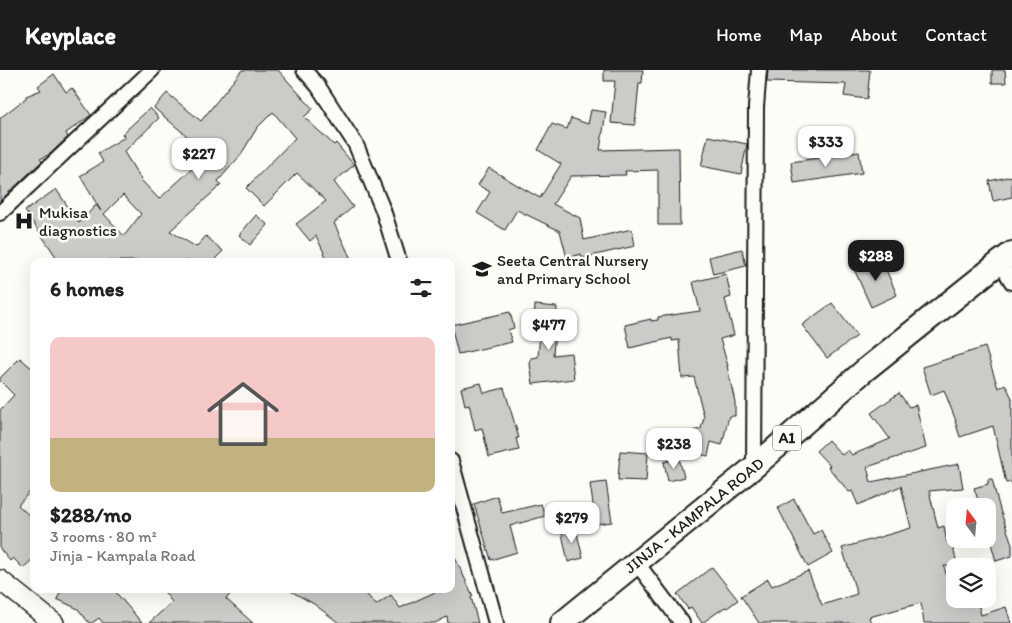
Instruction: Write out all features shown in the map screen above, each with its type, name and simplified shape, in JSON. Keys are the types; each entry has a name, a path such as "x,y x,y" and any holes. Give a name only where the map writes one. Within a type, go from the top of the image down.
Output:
{"highway":[{"name":"JINJA - KAMPALA ROAD","path":"562,623 754,467 865,370 1006,258"}],"main road":[{"path":"0,580 54,623"}],"street":[{"path":"0,213 152,70"},
{"path":"304,70 318,86 356,145 383,210 398,258"},
{"path":"754,467 756,108 759,70"},
{"path":"1006,258 1012,282"},
{"path":"455,475 496,623"},
{"path":"636,562 682,623"}],"building":[{"path":"242,70 278,70 313,109 304,117 334,145 336,143 354,165 334,182 353,207 334,223 351,258 327,258 316,236 310,241 296,224 326,201 297,173 264,206 246,188 295,138 273,112 257,128 240,156 218,181 221,185 170,231 196,247 206,236 223,251 216,258 57,258 25,211 56,189 79,223 96,205 101,211 80,176 103,162 98,153 125,137 122,134 150,108 159,118 124,152 142,181 159,199 208,154 154,108 167,93 201,121","holes":["123,195 141,214 124,236 104,214"]},
{"path":"604,70 643,70 642,83 639,83 635,125 611,123 615,81 604,81"},
{"path":"768,70 870,70 867,99 844,96 846,84 767,82"},
{"path":"992,70 1005,70 1006,83 992,83"},
{"path":"54,74 66,92 72,88 91,115 66,133 68,137 50,154 40,159 42,161 0,201 0,118 26,98 26,96 41,90 38,86"},
{"path":"591,110 606,112 600,150 679,148 680,225 658,225 658,170 625,171 626,175 571,176 553,204 580,218 584,240 632,229 635,246 582,258 581,254 567,258 560,231 517,210 505,230 477,213 490,192 478,185 489,168 540,198 561,164 538,150 552,124 567,129 571,118 588,124"},
{"path":"708,136 747,144 741,174 701,166"},
{"path":"859,152 862,173 794,183 791,162"},
{"path":"1012,176 1012,197 993,201 989,181"},
{"path":"256,215 268,225 250,245 239,235"},
{"path":"742,249 746,266 713,274 709,257"},
{"path":"881,258 897,295 871,307 854,269"},
{"path":"726,274 731,297 725,299 734,335 720,339 728,366 735,402 735,416 729,416 722,445 711,442 708,456 675,448 673,435 701,429 704,417 694,377 682,378 679,340 672,341 672,338 630,348 625,325 651,319 651,321 658,320 658,317 700,311 693,282"},
{"path":"832,303 857,336 827,358 802,325"},
{"path":"535,305 557,307 553,355 571,353 574,379 533,384 530,364 531,358 538,357 541,321 534,323"},
{"path":"510,312 514,328 508,330 512,342 458,354 455,342 455,324"},
{"path":"985,347 998,388 1005,384 1012,398 1012,482 1006,483 993,426 960,437 944,390 931,395 922,367"},
{"path":"20,358 30,367 30,492 18,505 30,516 30,562 23,568 13,558 10,561 0,549 0,410 14,395 0,381 0,378"},
{"path":"481,383 484,393 504,388 519,438 516,438 519,450 489,457 482,428 475,430 469,404 465,405 461,388"},
{"path":"899,393 909,407 916,405 926,448 867,467 871,482 959,464 963,488 929,491 938,528 944,526 946,548 953,548 956,558 946,558 946,566 944,566 946,574 946,608 979,608 981,615 1006,607 1011,623 924,623 921,603 869,617 871,623 759,623 741,596 768,579 772,586 808,571 822,605 857,594 842,548 911,528 901,486 858,505 852,491 849,492 828,467 830,466 816,451 828,440 842,455 848,450 852,455 890,439 871,413"},
{"path":"620,451 648,453 646,481 618,480"},
{"path":"679,458 684,477 668,481 664,462"},
{"path":"988,479 992,479 1012,544 1012,556 996,561 992,548 996,548 996,498 977,498 974,488 988,484"},
{"path":"606,482 612,522 596,524 590,484"},
{"path":"497,496 502,513 541,504 545,516 510,526 517,552 491,560 474,504"},
{"path":"794,499 813,534 821,530 833,553 808,567 778,508"},
{"path":"575,525 583,558 568,562 561,529"},
{"path":"455,558 473,596 471,597 478,623 448,623 447,617 435,623 339,623 314,604 294,593 366,593 376,605 391,595 400,608 433,593 455,593"},
{"path":"712,567 738,600 702,623 691,607 688,609 677,594"},
{"path":"60,593 116,593 142,623 103,623 99,618 89,623 78,609 57,599"},
{"path":"165,593 231,593 226,599 253,623 149,623 172,602"}],"place":[{"name":"Mukisa diagnostics","path":"24,221"},
{"name":"Seeta Central Nursery and Primary School","path":"482,269"}]}
